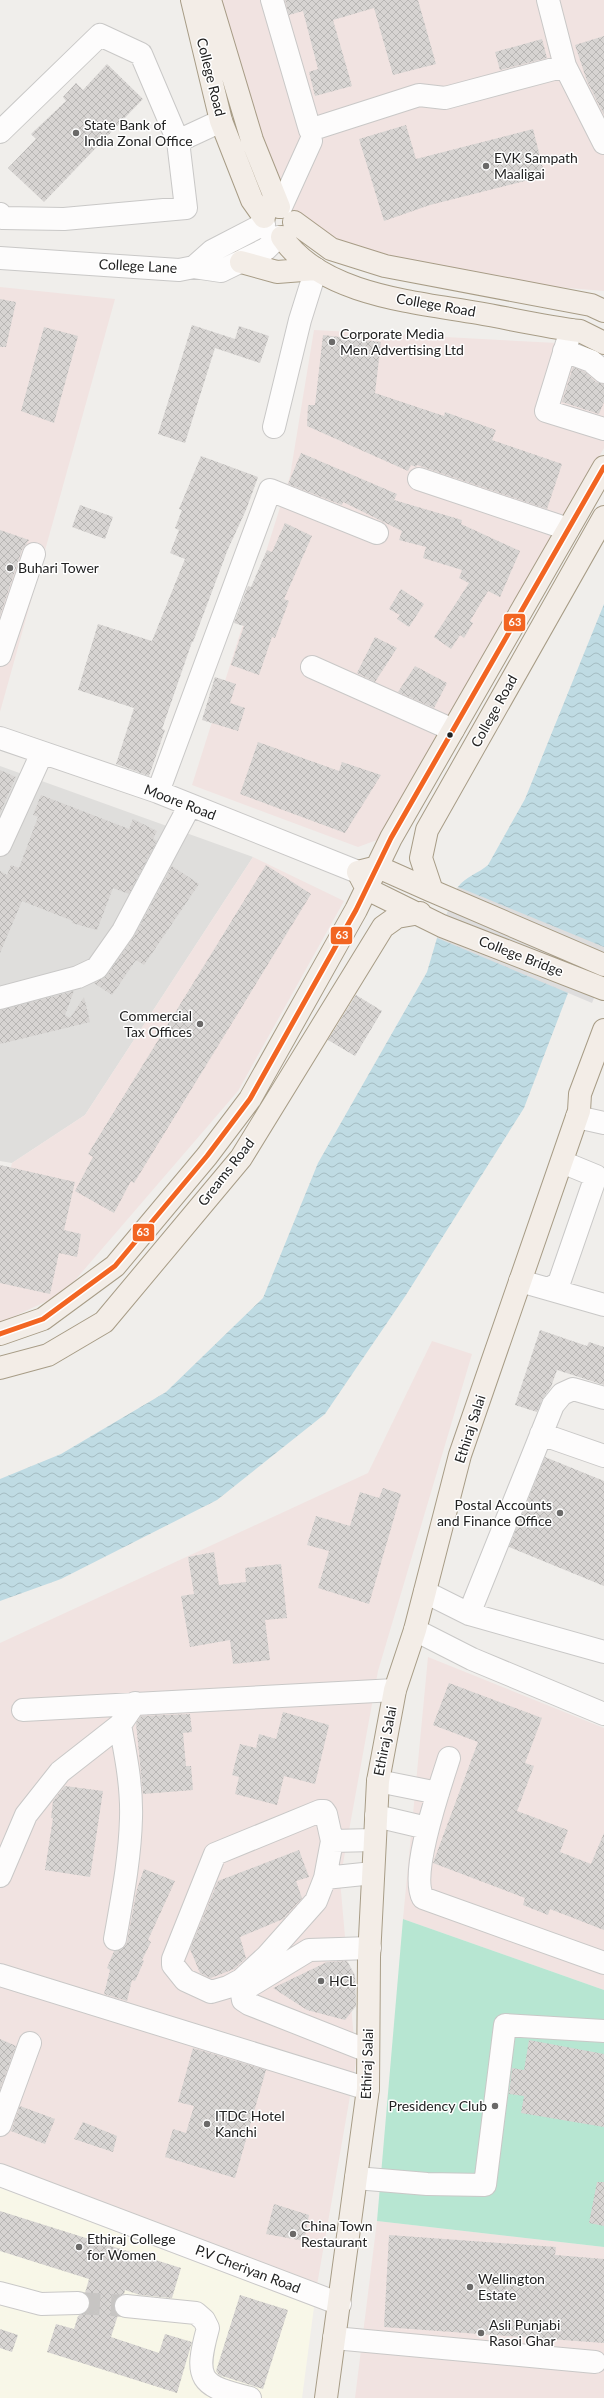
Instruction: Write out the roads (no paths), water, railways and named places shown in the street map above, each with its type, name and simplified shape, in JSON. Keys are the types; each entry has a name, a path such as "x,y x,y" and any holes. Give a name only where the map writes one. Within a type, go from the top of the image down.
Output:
{"main road":[{"name":"College Road","path":"192,0 221,121 252,200 278,222 331,249 385,266 591,305 604,311"},
{"name":"College Road","path":"210,0 278,222 291,250 316,269 341,282 383,296 580,331 604,343"},
{"path":"241,262 277,272 316,269"},
{"name":"College Road","path":"368,876 604,467"},
{"name":"College Road","path":"432,891 421,858 427,830 604,517"},
{"path":"368,876 432,891"},
{"name":"College Bridge","path":"368,876 420,913 442,926 601,988"},
{"name":"Greams Road","path":"0,1334 43,1319 115,1266 207,1156 250,1099 368,876"},
{"name":"College Bridge","path":"432,891 604,965"},
{"name":"Greams Road","path":"0,1368 48,1354 104,1322 241,1158 383,927 397,917 420,913"},
{"name":"Ethiraj Salai","path":"326,2398 340,2304 368,2089 370,1948 374,1840 378,1781 395,1690 415,1630 460,1455 578,1114 580,1094 604,1030"},
{"name":"Ethiraj Salai","path":"578,1114 590,1100 604,1062"}],"street":[{"path":"194,267 221,271 266,249 278,222 312,133 272,0"},
{"path":"548,0 565,66 604,143"},
{"path":"0,132 100,35 141,54 178,141 186,208 64,219 3,218 0,214"},
{"path":"312,133 419,94 445,98 565,66"},
{"path":"178,141 221,121"},
{"name":"College Lane","path":"0,258 179,270 194,267 212,251 278,222"},
{"path":"274,427 300,320 316,269"},
{"path":"571,330 546,411 603,425"},
{"path":"564,351 591,361 604,372"},
{"path":"419,479 568,529"},
{"path":"158,792 270,490 377,533"},
{"path":"0,655 6,618 34,554"},
{"path":"312,667 453,730"},
{"name":"Moore Road","path":"0,738 158,792 368,876"},
{"path":"0,845 42,752"},
{"path":"0,998 78,977 97,968 123,931 190,805"},
{"path":"578,1114 604,1123"},
{"path":"547,1288 559,1283 601,1175 562,1160"},
{"path":"520,1281 604,1305"},
{"path":"469,1614 554,1405 562,1394 574,1389 604,1398"},
{"path":"541,1434 604,1456"},
{"path":"425,1592 469,1614 604,1652"},
{"path":"415,1630 472,1659 604,1714"},
{"path":"22,1710 395,1690"},
{"path":"0,1876 26,1815 55,1778 120,1725 135,1703"},
{"path":"115,1939 127,1871 131,1818 130,1779 120,1725"},
{"path":"449,1758 427,1828 418,1881 419,1891 423,1898 604,1964"},
{"path":"378,1781 438,1793"},
{"path":"320,1811 324,1811 326,1814 332,1841 325,1878 316,1901 267,1956 241,1980 228,1987 211,1992 185,1980 173,1965 173,1958 201,1887 215,1854 218,1851 320,1811"},
{"path":"376,1816 427,1828"},
{"path":"332,1841 374,1840"},
{"path":"325,1878 372,1873"},
{"path":"368,2051 250,2004 243,2000 242,1994 245,1989 309,1950 370,1948"},
{"path":"0,1975 368,2089"},
{"path":"356,2178 427,2184 485,2185 505,2025 604,2031"},
{"path":"0,2125 30,2043"},
{"name":"P.V Cheriyan Road","path":"0,2175 340,2304"},
{"path":"0,2293 41,2304 78,2303"},
{"path":"126,2306 196,2313 204,2320 208,2328 202,2351 201,2373 208,2383 222,2392 250,2398"},
{"path":"334,2338 595,2362"}],"water":[{"path":"604,604 604,951 568,993 524,1108 406,1295 325,1414 217,1500 61,1579 0,1601 0,1479 61,1454 166,1392 263,1298 318,1163 427,972 437,938 458,887 464,880 488,865 525,799"}],"tunnel":[{"path":"78,2303 126,2306"}],"place":[{"name":"State Bank of India Zonal Office","path":"76,133"},
{"name":"EVK Sampath Maaligai","path":"486,166"},
{"name":"Corporate Media Men Advertising Ltd","path":"332,342"},
{"name":"Buhari Tower","path":"10,568"},
{"name":"Commercial Tax Offices","path":"200,1024"},
{"name":"Postal Accounts and Finance Office","path":"560,1513"},
{"name":"HCL","path":"321,1981"},
{"name":"Presidency Club","path":"495,2106"},
{"name":"ITDC Hotel Kanchi","path":"207,2124"},
{"name":"China Town Restaurant","path":"293,2234"},
{"name":"Ethiraj College for Women","path":"79,2247"},
{"name":"Wellington Estate","path":"470,2287"},
{"name":"Asli Punjabi Rasoi Ghar","path":"481,2333"}]}
